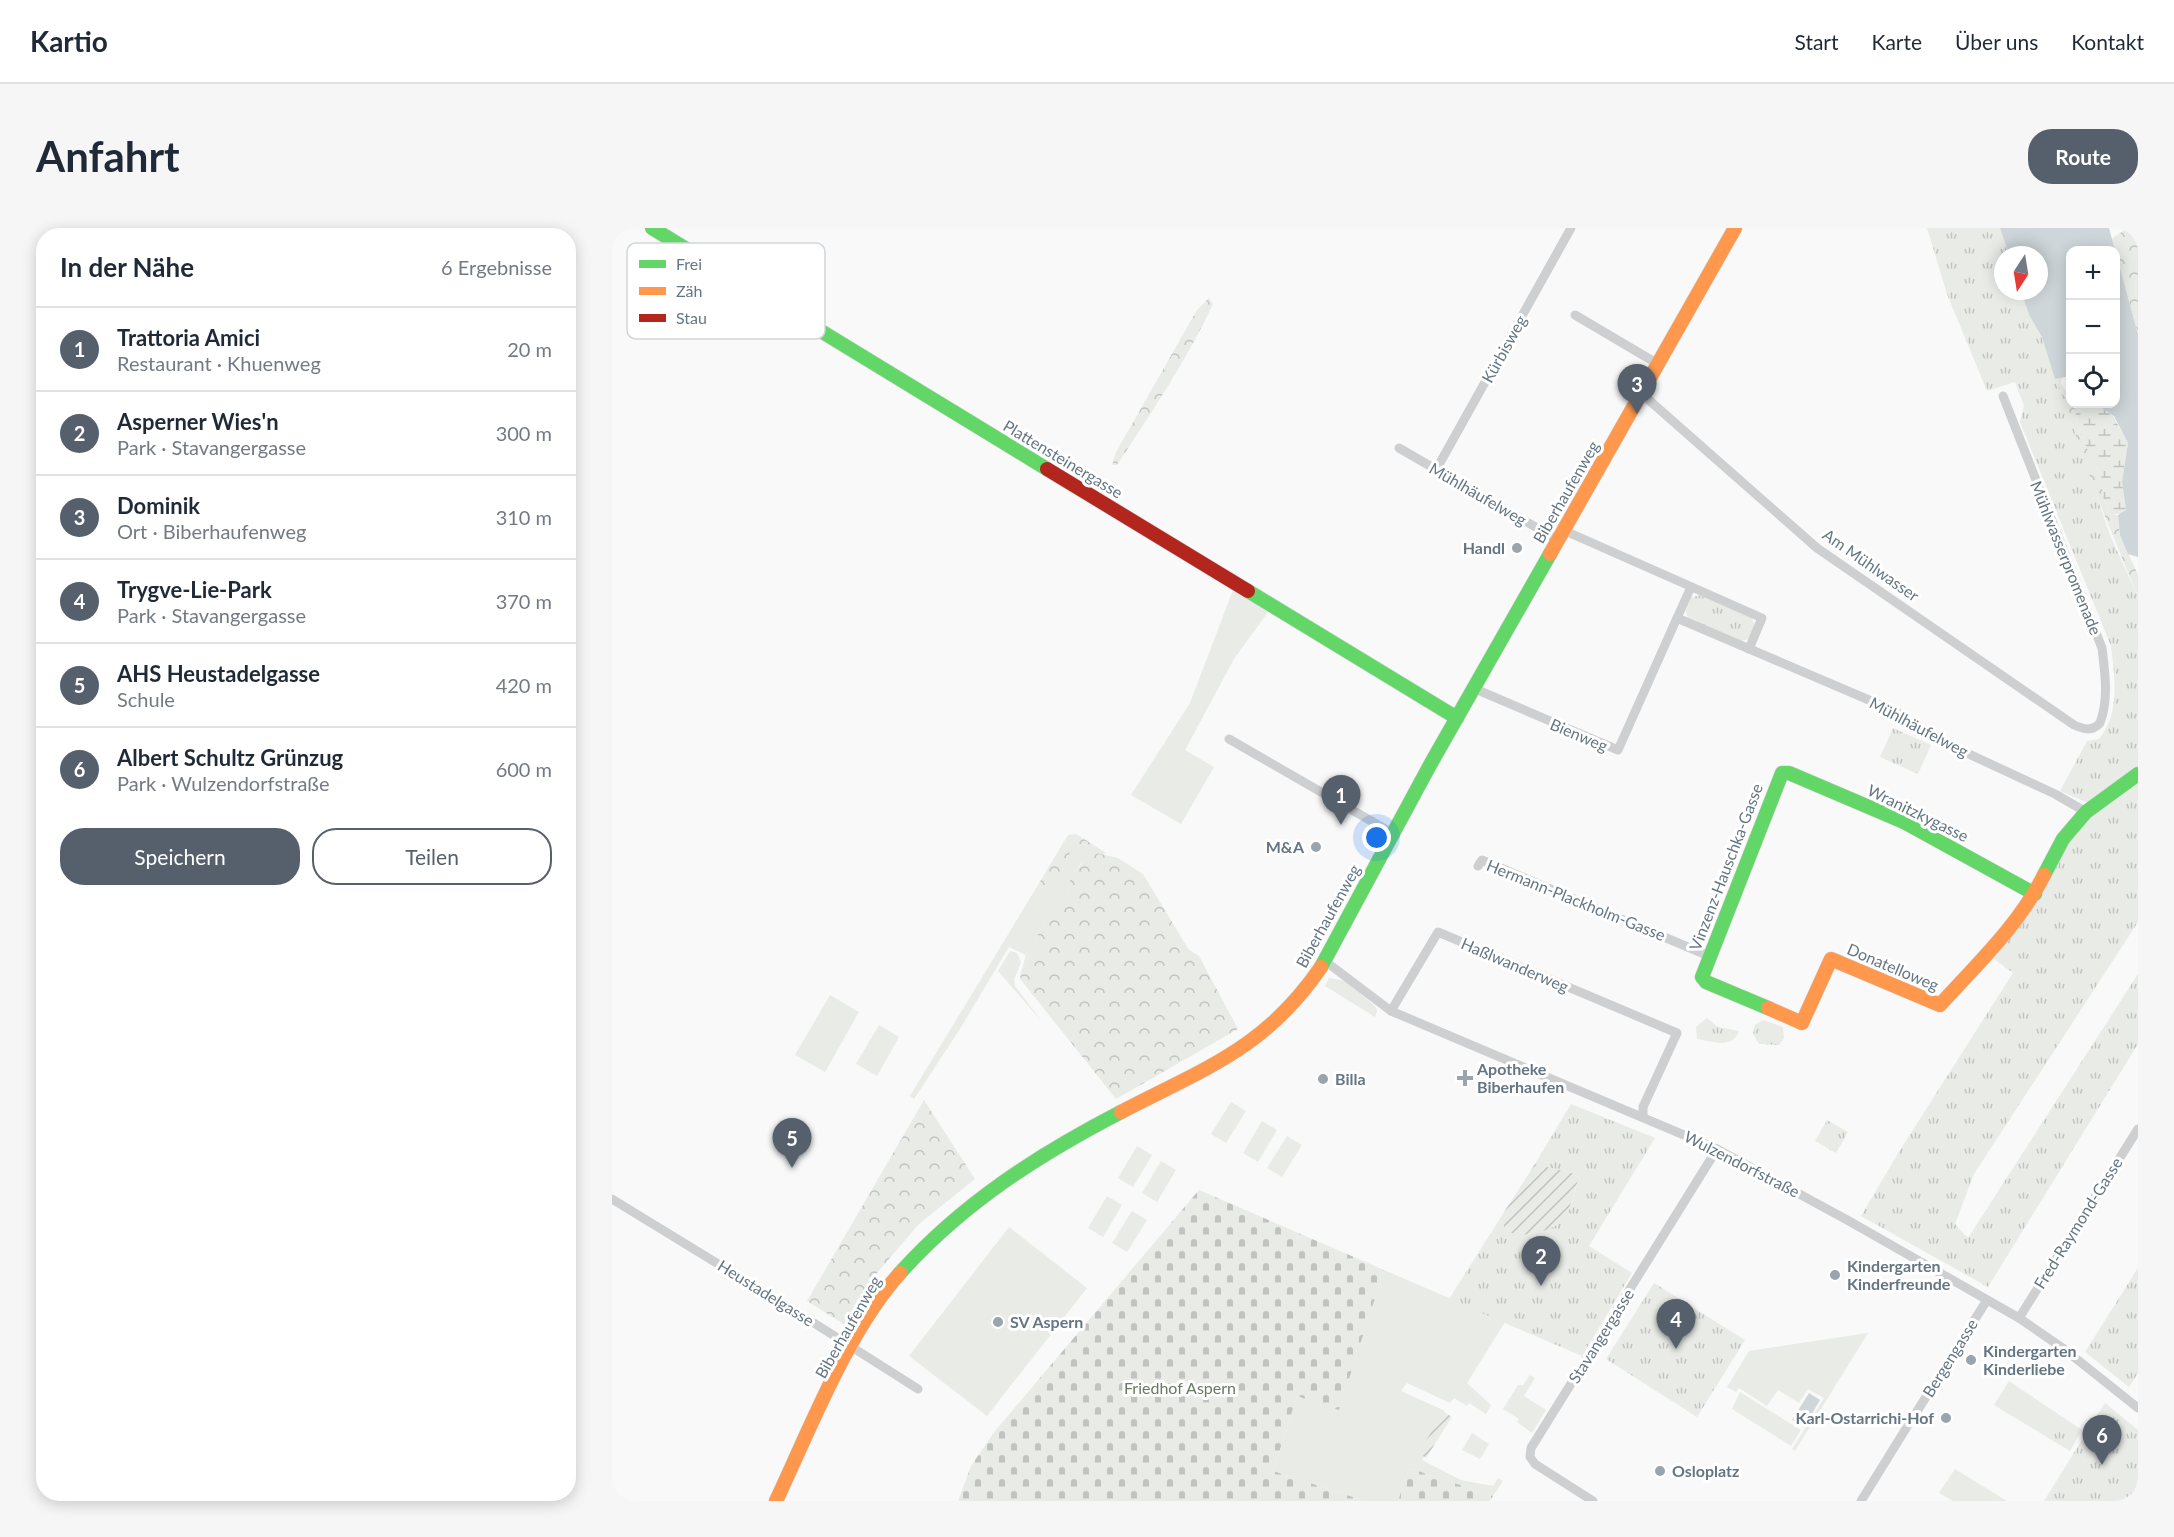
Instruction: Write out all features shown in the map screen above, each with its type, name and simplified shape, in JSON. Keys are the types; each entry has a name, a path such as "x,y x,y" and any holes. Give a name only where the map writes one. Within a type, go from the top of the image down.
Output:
{"street":[{"name":"Plattensteinergasse","path":"652,228 677,243"},
{"name":"Kürbisweg","path":"1436,470 1571,228"},
{"name":"Biberhaufenweg","path":"776,1501 852,1347 880,1300 913,1257 987,1191 1038,1159 1249,1045 1288,1011 1325,961 1456,718 1735,228"},
{"path":"1575,315 1658,364"},
{"name":"Plattensteinergasse","path":"825,333 1456,718"},
{"name":"Am Mühlwasser","path":"1642,394 1817,548 2074,725 2088,729 2100,723"},
{"name":"Mühlwasserpromenade","path":"2003,396 2102,648 2106,683 2100,723"},
{"name":"Mühlhäufelweg","path":"1399,448 1436,470 1561,535 1762,618 1749,649"},
{"path":"1677,618 1691,587"},
{"name":"Mühlhäufelweg","path":"1677,618 1898,712 1928,735 2055,794 2086,812"},
{"name":"Bienweg","path":"1473,688 1618,750 1677,618"},
{"path":"1229,739 1392,833"},
{"name":"Wranitzkygasse","path":"1782,773 1789,773 1904,822 2035,894"},
{"name":"Vinzenz-Hauschka-Gasse","path":"1782,773 1702,974 1706,982 1802,1023"},
{"path":"2035,894 2063,839 2086,812 2138,774"},
{"name":"Hermann-Plackholm-Gasse","path":"1478,866 1482,860 1709,956"},
{"name":"Donatelloweg","path":"1802,1023 1831,959 1940,1005 2013,924 2035,894"},
{"name":"Haßlwanderweg","path":"1391,1011 1438,932 1677,1033 1643,1107 1643,1116"},
{"name":"Wulzendorfstraße","path":"1325,961 1391,1011 1717,1149 2019,1318 2064,1349 2138,1408"},
{"name":"Fred-Raymond-Gasse","path":"2019,1318 2138,1129"},
{"name":"Stavangergasse","path":"1593,1501 1536,1464 1530,1457 1531,1449 1717,1149"},
{"name":"Heustadelgasse","path":"612,1199 918,1389"},
{"name":"Bergengasse","path":"1914,1416 1987,1300"},
{"path":"1861,1501 1905,1430"}],"green space":[{"path":"1927,228 2000,228 2006,246 1994,246 1994,300 2024,300 2029,315 2042,337 2110,535 2138,597 2138,770 2091,804 2060,791 2087,741 2099,739 2110,719 2114,695 2111,646 2020,422 2024,406 2015,382 1987,391 1947,294"},
{"path":"2127,228 2138,228 2138,334 2120,268 2120,246 2114,246 2112,239"},
{"path":"1209,298 1213,304 1180,366 1117,465 1112,465 1116,452 1197,310"},
{"path":"2062,377 2061,383 2066,391 2066,408 2075,408 2079,432 2102,478 2102,494 2110,515 2118,515 2120,535 2138,575 2138,597 2051,384 2055,379"},
{"path":"2075,408 2103,408 2113,416 2128,443 2122,482 2126,510 2124,513 2110,515 2102,494 2102,478 2079,432"},
{"path":"1233,590 1268,612 1234,659 1185,750 1214,767 1181,824 1131,795 1190,703"},
{"path":"1699,595 1751,617 1755,625 1749,639 1740,641 1688,619 1686,611 1691,598"},
{"path":"1893,728 1931,745 1918,774 1880,757"},
{"path":"2138,779 2138,922 1974,1174 1955,1224 1968,1238 2138,974 2138,1044 1988,1287 1861,1216 1900,1150 2013,973 1990,956 2082,824"},
{"path":"1076,834 1097,847 1075,843 1048,894 1041,892 1038,885 1068,835"},
{"path":"1075,842 1097,847 1106,853 1103,855 1091,852 1072,874 1066,895 1045,919 1020,976 1026,955 1009,947 960,1029 914,1099 910,1096 1038,885 1041,892"},
{"path":"1091,852 1118,858 1143,874 1189,950 1199,956 1238,1029 1116,1099 1020,976 1045,919 1066,895 1072,874 1081,865 1086,854"},
{"path":"1010,951 1017,953 1021,962 1014,980 1015,986 1043,1023 998,971"},
{"path":"1329,978 1346,981 1375,1006 1377,1011 1375,1017 1325,986"},
{"path":"830,995 859,1012 825,1072 795,1055"},
{"path":"1707,1018 1718,1027 1739,1031 1736,1037 1732,1041 1721,1043 1697,1039 1696,1027"},
{"path":"1763,1020 1783,1027 1784,1038 1779,1045 1759,1044 1753,1034 1755,1025"},
{"path":"879,1025 899,1037 877,1076 856,1064"},
{"path":"924,1100 975,1179 919,1224 877,1273 845,1325 807,1301"},
{"path":"1231,1102 1246,1111 1226,1143 1211,1134"},
{"path":"1571,1104 1655,1138 1589,1246 1632,1273 1582,1356 1449,1299 1499,1220 1509,1232 1569,1210 1580,1175 1535,1164"},
{"path":"1827,1120 1848,1132 1836,1153 1815,1141"},
{"path":"1262,1121 1277,1130 1258,1162 1243,1153"},
{"path":"1287,1136 1302,1145 1282,1177 1267,1168"},
{"path":"1137,1146 1152,1155 1133,1187 1118,1178"},
{"path":"1161,1161 1176,1170 1157,1202 1142,1193"},
{"path":"1535,1164 1580,1175 1571,1203 1564,1219 1554,1227 1532,1234 1512,1233 1499,1220"},
{"name":"Friedhof Aspern","path":"1199,1190 1384,1270 1339,1410 1297,1396 1273,1471 1365,1501 958,1501 971,1466 995,1431"},
{"path":"1107,1196 1122,1205 1103,1237 1088,1228"},
{"path":"1132,1211 1147,1220 1127,1252 1112,1243"},
{"name":"SV Aspern","path":"1009,1227 1087,1288 987,1416 909,1356"},
{"path":"2138,1268 2138,1373 2129,1387 2085,1352"},
{"path":"1384,1270 1505,1322 1467,1383 1491,1405 1486,1414 1469,1403 1467,1406 1454,1398 1450,1403 1407,1383 1401,1391 1445,1411 1419,1453 1424,1457 1422,1460 1461,1480 1493,1486 1498,1478 1503,1481 1493,1496 1409,1468 1398,1501 1365,1501 1273,1471 1297,1396 1339,1409"},
{"path":"1654,1283 1745,1340 1697,1417 1606,1359"},
{"path":"1868,1333 1795,1451 1792,1449 1824,1398 1808,1389 1799,1403 1778,1390 1767,1406 1739,1388 1736,1392 1727,1387 1749,1351"},
{"path":"1530,1375 1535,1378 1524,1396 1546,1410 1532,1433 1517,1422 1519,1419 1503,1409 1518,1385 1523,1385"},
{"path":"2009,1381 2082,1430 2070,1451 1994,1405"},
{"path":"1740,1392 1801,1430 1791,1446 1732,1409"},
{"path":"2105,1403 2138,1430 2138,1501 2044,1501"},
{"path":"1444,1412 1452,1417 1426,1458 1418,1453"},
{"path":"2050,1417 2071,1428 2060,1445 2041,1433"},
{"path":"1472,1433 1489,1444 1480,1459 1462,1450"},
{"path":"1409,1468 1493,1496 1490,1501 1398,1501"},
{"path":"1955,1469 2007,1501 1953,1501 1939,1493"}],"shaded area":[{"path":"2000,228 2109,228 2114,246 2066,246 2066,377 2055,379 2042,337 2029,315 2024,300 2048,300 2048,246 2006,246"},
{"path":"2120,269 2138,334 2138,557 2128,554 2120,535 2118,515 2126,510 2122,482 2128,443 2114,416 2103,409 2120,408"},
{"path":"1809,1393 1820,1400 1804,1427 1792,1420"}],"tunnel":[{"path":"1905,1430 1914,1416"}],"traffic: fast":[{"path":"652,228 677,243"},
{"path":"825,334 1047,469"},
{"path":"1321,967 1430,765 1550,554"},
{"path":"1248,591 1457,718"},
{"path":"1768,1008 1706,982 1702,977 1782,773 1789,773 1904,822 2035,894"},
{"path":"2044,875 2063,839 2086,812 2138,774"},
{"path":"900,1273 949,1224 1003,1182 1060,1145 1121,1112"}],"traffic: slow":[{"path":"1550,554 1735,228"},
{"path":"1768,1008 1802,1023 1831,959 1940,1005 2010,927 2044,875"},
{"path":"1121,1112 1206,1068 1255,1037 1278,1018 1300,995 1321,967"},
{"path":"776,1501 846,1352 863,1323 900,1273"}],"traffic: jam":[{"path":"1047,469 1248,591"}],"place":[{"name":"Dominik","path":"1637,414"},
{"name":"Handl","path":"1517,548"},
{"name":"Trattoria Amici","path":"1341,825"},
{"name":"M&A","path":"1316,847"},
{"name":"Apotheke Biberhaufen","path":"1465,1078"},
{"name":"Billa","path":"1323,1079"},
{"name":"AHS Heustadelgasse","path":"792,1168"},
{"name":"Kindergarten Kinderfreunde","path":"1835,1275"},
{"name":"Asperner Wies'n","path":"1541,1286"},
{"name":"SV Aspern","path":"998,1322"},
{"name":"Trygve-Lie-Park","path":"1676,1349"},
{"name":"Kindergarten Kinderliebe","path":"1971,1360"},
{"name":"Karl-Ostarrichi-Hof","path":"1946,1418"},
{"name":"Albert Schultz Grünzug","path":"2102,1465"},
{"name":"Osloplatz","path":"1660,1471"}]}
